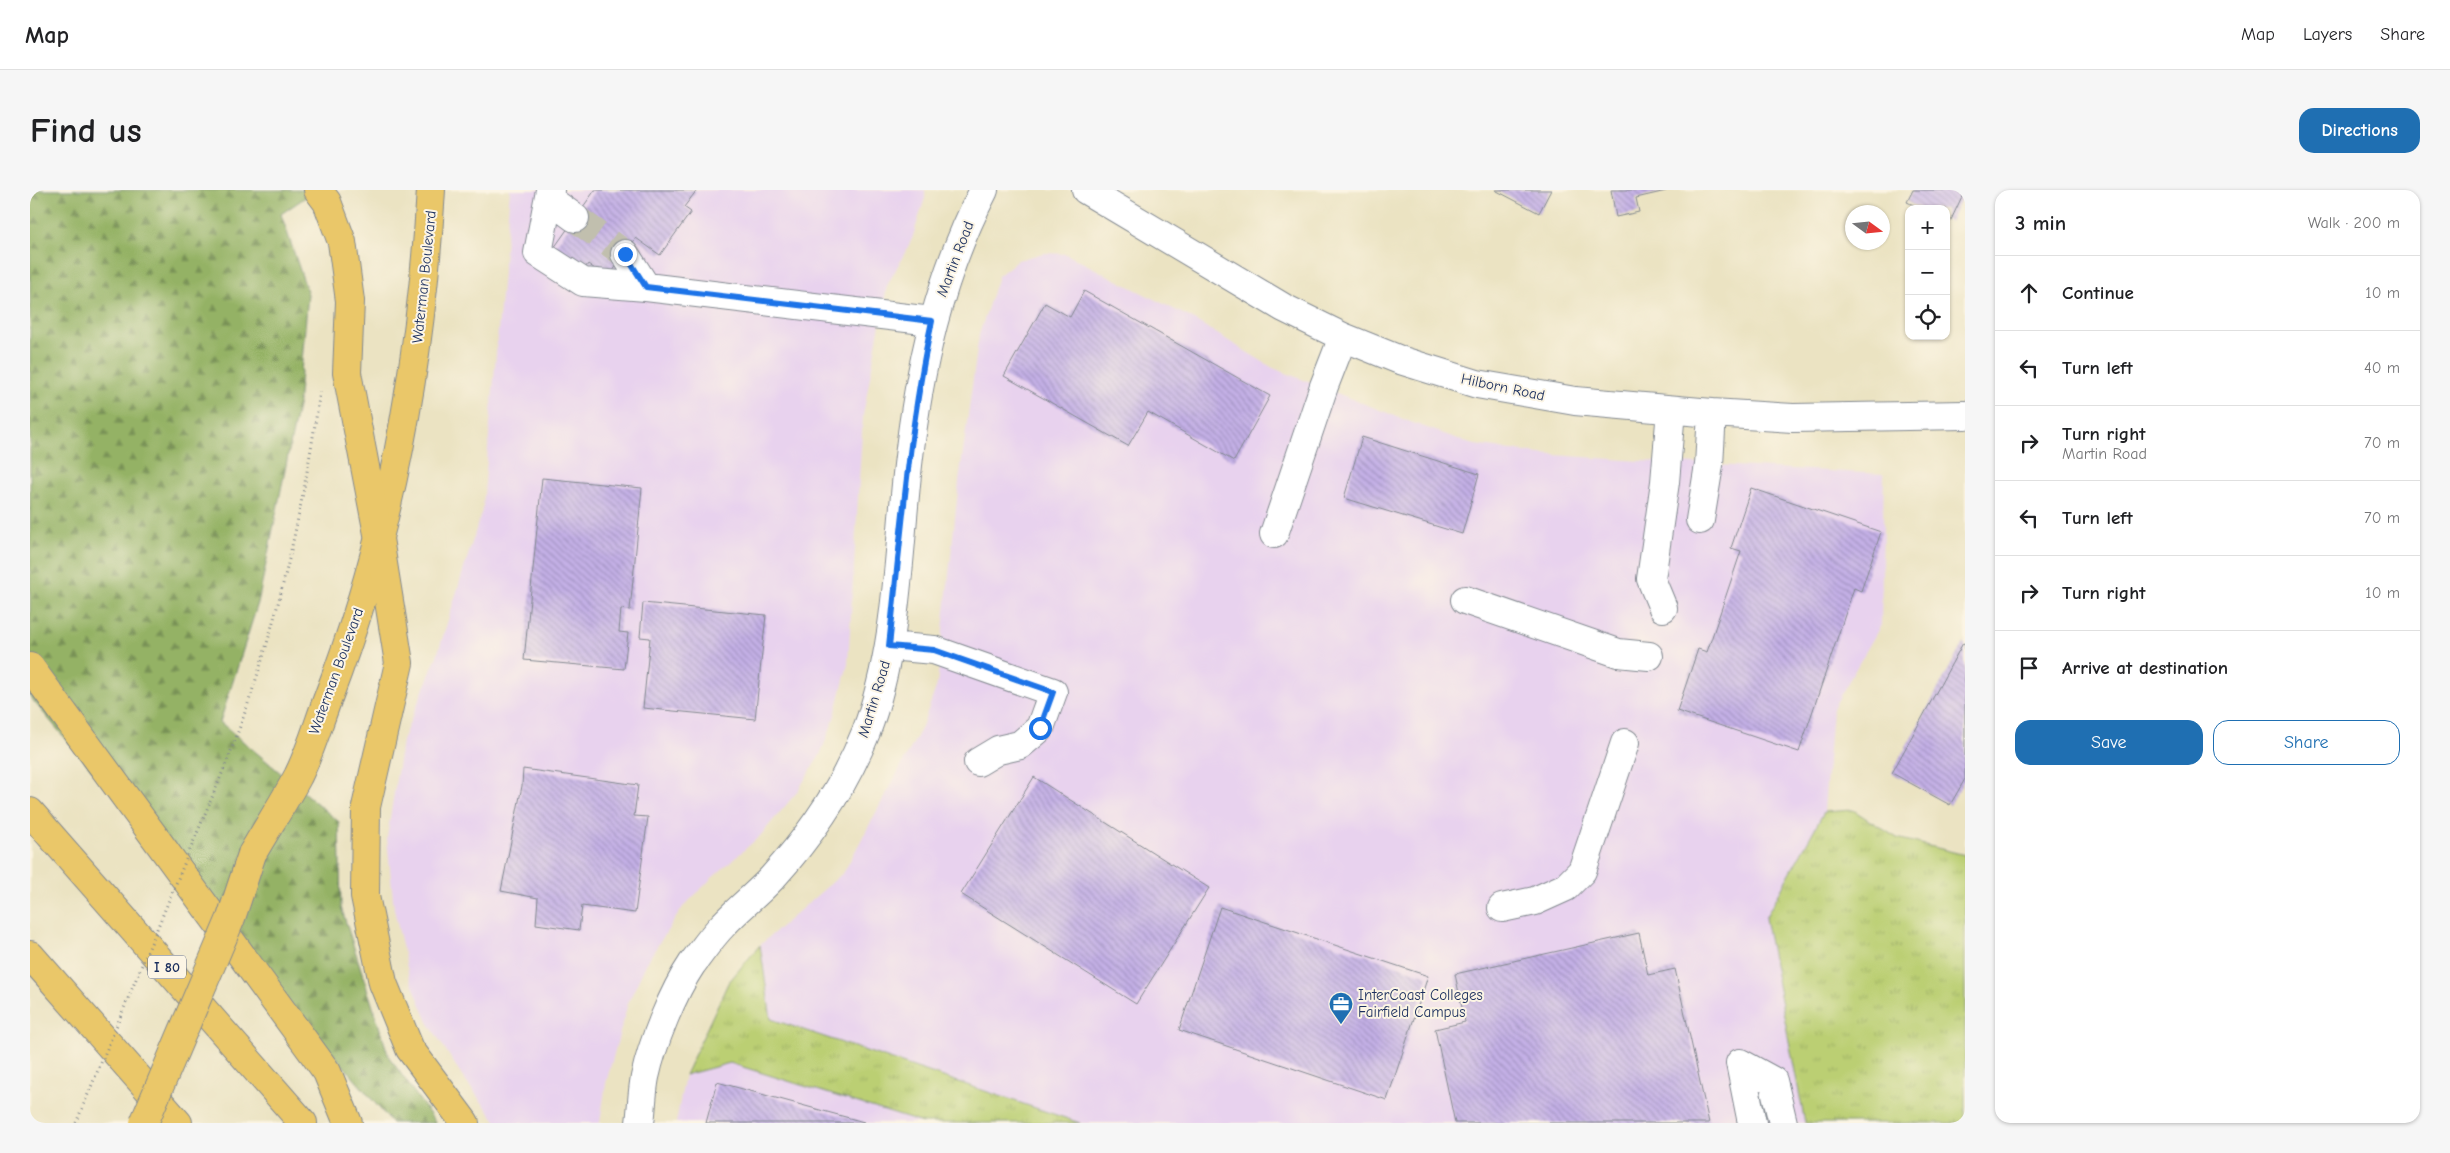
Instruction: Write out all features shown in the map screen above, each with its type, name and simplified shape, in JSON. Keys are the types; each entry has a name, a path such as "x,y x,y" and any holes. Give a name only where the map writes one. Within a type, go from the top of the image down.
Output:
{"main road":[{"path":"318,190 327,202 342,242 350,301 347,373 400,663 366,807 365,896 383,983 410,1049 465,1123"},
{"name":"Waterman Boulevard","path":"144,1123 230,918 252,854 299,775 348,647 379,540 414,367 426,269 432,190"},
{"path":"30,667 327,1072 348,1123"},
{"name":"I 80","path":"30,812 303,1123"},
{"path":"30,955 178,1123"}],"street":[{"name":"Martin Road","path":"640,1123 646,1076 664,1020 691,966 722,926 771,878 803,841 846,776 866,732 881,684 889,646 908,463 920,377 932,321 952,262 984,190"},
{"name":"Hilborn Road","path":"1086,190 1284,308 1343,338 1400,360 1477,384 1575,401 1712,413 1793,418 1965,415"},
{"path":"550,195 538,253 583,282 646,287 932,321"},
{"path":"550,195 575,218"},
{"path":"625,254 646,287"},
{"path":"1274,534 1324,386 1343,338"},
{"path":"1663,608 1652,578 1665,482 1670,410"},
{"path":"1700,520 1709,465 1712,413"},
{"path":"1465,600 1618,653 1649,656"},
{"path":"889,646 934,650 1053,692 1040,728 1020,745 998,750 978,762"},
{"path":"1502,908 1535,901 1566,886 1582,870 1625,743"},
{"path":"1752,1123 1740,1063 1773,1081 1783,1123"}],"path":[{"path":"76,1123 236,742 279,602 299,517 320,384"}],"shaded area":[{"path":"510,190 925,190 925,198 912,239 887,286 863,415 848,664 834,719 820,755 797,792 760,836 712,878 683,907 648,960 628,1003 606,1083 600,1123 498,1123 464,1079 428,1022 409,976 394,909 387,838 402,741 436,659 483,507"},
{"path":"1044,253 1066,254 1191,318 1273,368 1413,423 1475,445 1539,454 1884,474 1881,625 1832,710 1824,812 1765,918 1805,1123 1080,1123 771,1019 760,945 844,872 921,729 937,685 959,481 979,335 998,276 1018,260"},
{"path":"730,1063 923,1123 676,1123 685,1075"}],"green space":[{"path":"30,190 316,190 281,214 308,294 298,406 258,603 220,722 339,822 341,907 389,1057 436,1123 392,1123 30,697"},
{"path":"1853,810 1897,838 1965,855 1965,1123 1805,1123 1765,918 1824,812"},
{"path":"760,945 771,1019 1080,1123 923,1123 730,1063 685,1075 728,983"}],"building":[{"path":"595,190 697,190 684,207 691,212 660,255 636,238 608,278 588,264 584,270 554,248"},
{"path":"1495,190 1551,190 1539,213"},
{"path":"1611,190 1666,191 1636,198 1639,212 1616,217"},
{"path":"1913,190 1965,190 1950,222 1950,205 1913,205 1907,202"},
{"path":"1084,291 1270,396 1234,461 1148,412 1128,446 1004,376 1045,303 1070,317"},
{"path":"1362,437 1479,474 1462,534 1344,498"},
{"path":"542,478 642,488 630,610 621,609 619,632 628,633 624,669 524,660"},
{"path":"1751,488 1881,532 1861,591 1854,588 1799,752 1677,711 1698,649 1707,652 1741,551 1731,548"},
{"path":"643,603 766,615 755,719 643,708 650,638 640,637"},
{"path":"1963,643 1965,644 1965,779 1950,805 1892,773"},
{"path":"523,769 638,785 634,816 648,817 635,913 582,906 579,930 536,924 538,898 501,891 522,786"},
{"path":"1034,777 1209,888 1136,1004 961,894"},
{"path":"1220,907 1428,976 1387,1100 1179,1030"},
{"path":"1639,933 1648,975 1675,969 1709,1123 1455,1123 1435,1029 1465,1022 1455,974"},
{"path":"717,1082 864,1122 706,1123"}],"tunnel":[{"path":"575,218 625,254"}],"place":[{"name":"InterCoast Colleges Fairfield Campus","path":"1341,1025"}],"route":[{"path":"625,254 646,287 895,315 932,321 920,377 908,463 889,646 934,650 1053,692 1040,728"}]}
